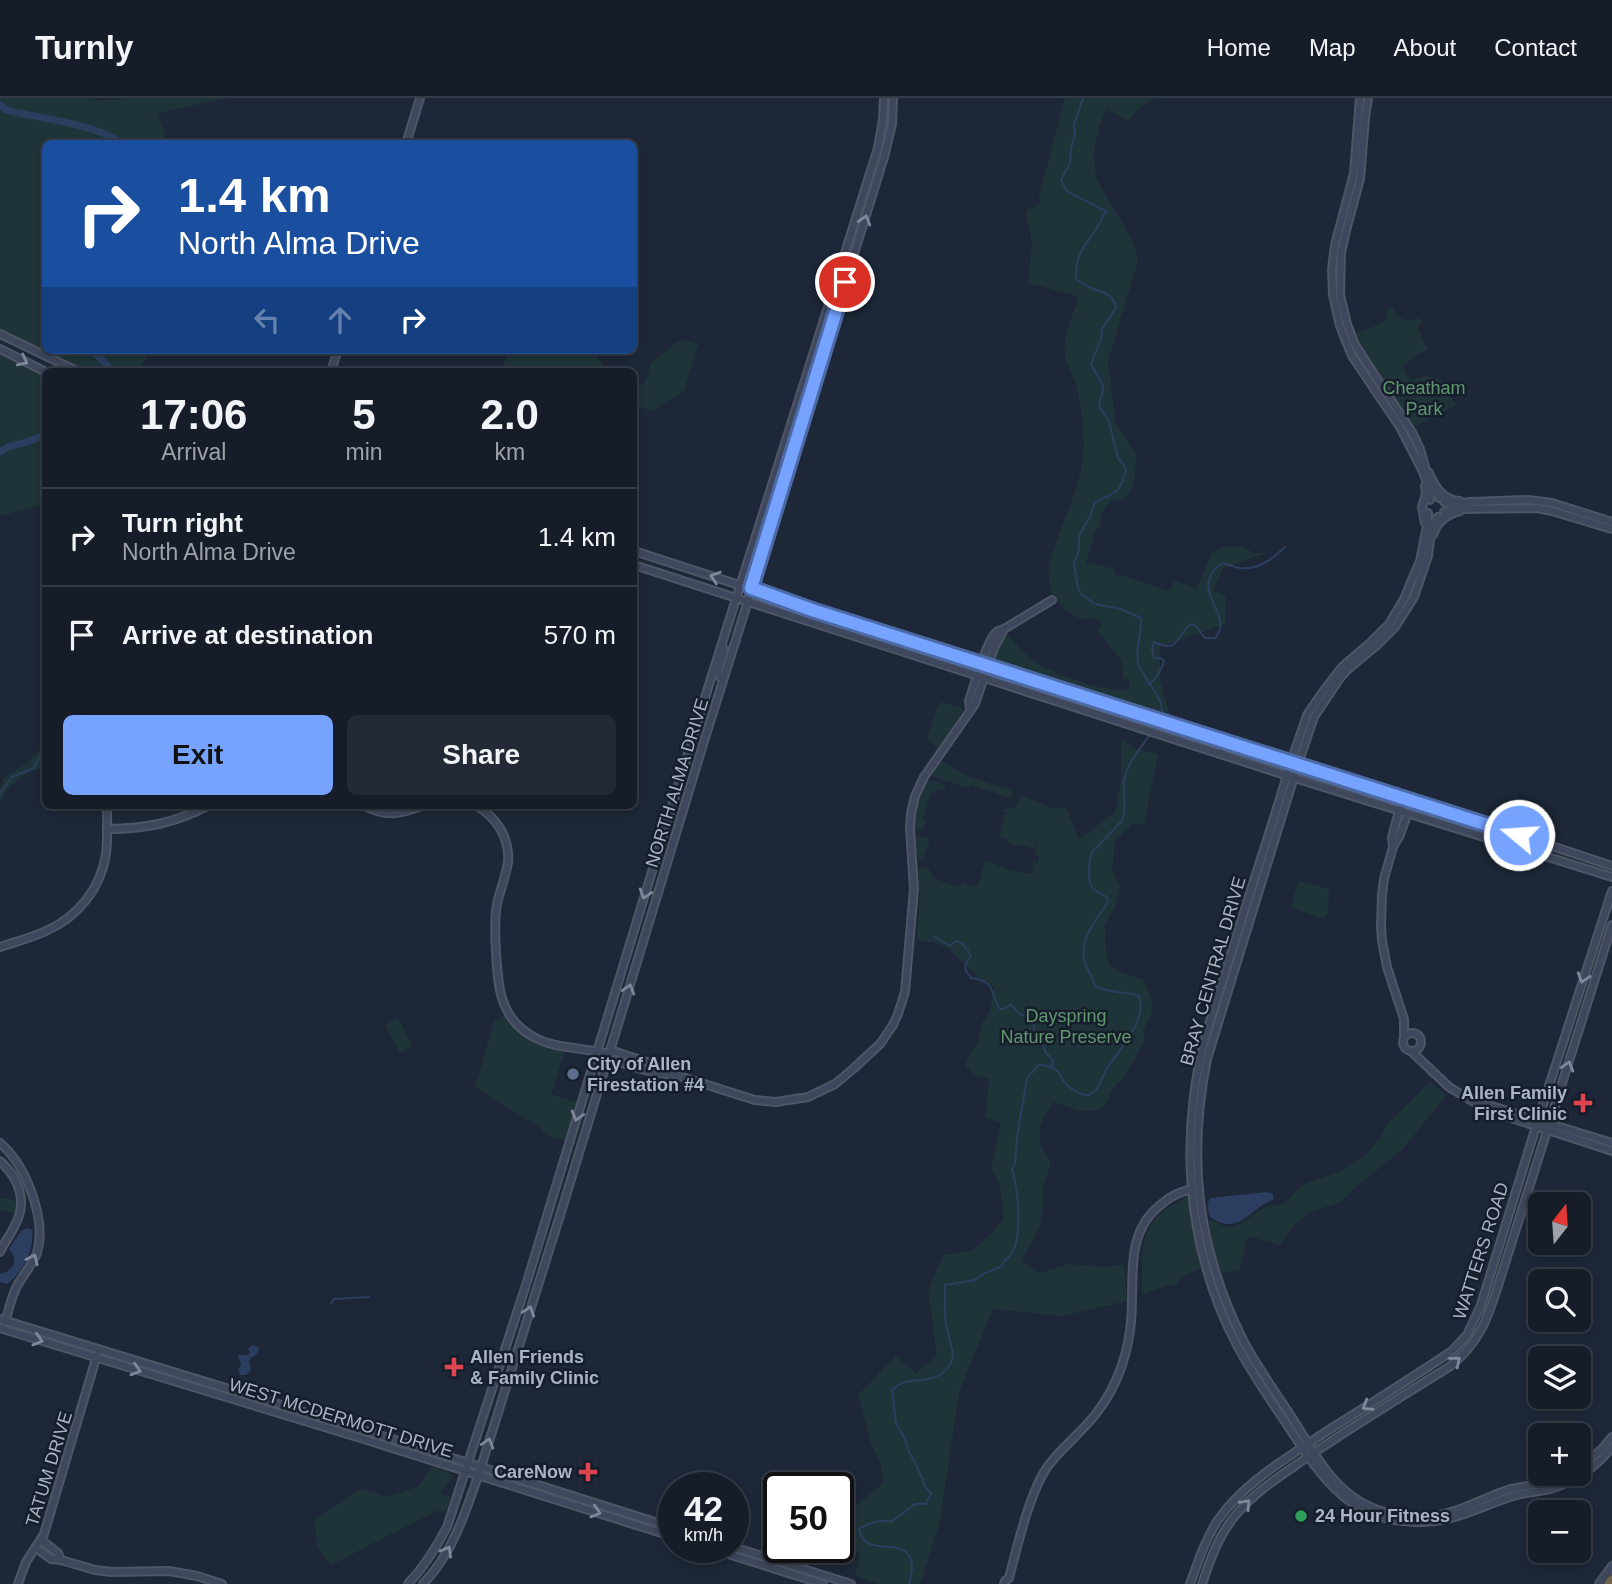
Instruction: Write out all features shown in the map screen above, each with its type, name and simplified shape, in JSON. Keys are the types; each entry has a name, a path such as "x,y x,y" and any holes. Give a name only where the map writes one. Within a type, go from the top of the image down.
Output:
{"main road":[{"path":"407,140 420,98"},
{"name":"NORTH ALMA DRIVE","path":"408,1584 435,1550 447,1527 525,1288 722,642 878,148 884,98"},
{"name":"NORTH ALMA DRIVE","path":"424,1584 445,1555 457,1532 481,1467 888,144 893,98"},
{"path":"1360,98 1355,166 1335,245 1332,270 1333,295 1340,326 1352,356 1400,427 1437,489 1453,501 1470,505"},
{"path":"1368,98 1361,175 1341,253 1340,295 1355,345 1413,434 1431,485 1446,507 1441,514"},
{"path":"0,334 71,368"},
{"path":"0,349 42,370"},
{"path":"1422,465 1430,491 1428,513 1432,516 1470,505 1520,499 1552,503 1612,522"},
{"path":"1422,465 1419,472 1426,490 1422,507 1428,538"},
{"path":"768,497 778,500"},
{"path":"1430,500 1435,498 1454,505 1537,508 1612,529"},
{"path":"1428,538 1444,519 1470,505"},
{"name":"BRAY CENTRAL DRIVE","path":"1428,513 1428,538"},
{"name":"BRAY CENTRAL DRIVE","path":"1311,1455 1248,1366 1236,1344 1209,1275 1202,1249 1190,1146 1194,1096 1203,1044 1291,777 1307,715 1342,667 1389,624 1404,600 1417,570 1432,523 1441,514"},
{"path":"637,552 1612,866"},
{"path":"637,563 641,561 643,554"},
{"path":"637,565 1291,777 1612,877"},
{"path":"609,1055 613,1051 659,1066 676,1075 755,1100 776,1102 796,1100 835,1084 885,1037 898,1014 905,992 914,889 910,828 912,806 924,777 970,709 970,701 981,677 993,636 1052,600"},
{"path":"849,634 851,629 856,628 918,643"},
{"path":"722,642 724,652 718,673 723,678"},
{"path":"1050,699 1061,698 1104,712 1107,710 1107,704"},
{"path":"1220,754 1224,747 1254,755 1271,755"},
{"path":"1412,1033 1404,1019 1387,967 1382,941 1382,895 1399,811 1407,804 1459,820 1474,820"},
{"path":"0,947 52,929 67,920 82,905 101,873 106,853 107,809"},
{"path":"107,829 160,825 202,809"},
{"path":"373,809 396,814 414,809"},
{"path":"482,809 498,824 508,852 495,925 498,985 504,1005 516,1024 529,1035 553,1045 597,1051 609,1055 610,1059 641,1069 662,1075 676,1075"},
{"path":"1392,847 1408,813"},
{"path":"1449,826 1489,835 1495,833 1497,827"},
{"name":"WATTERS ROAD","path":"1191,1584 1208,1536 1230,1504 1258,1478 1452,1351 1467,1335 1474,1323 1612,891"},
{"name":"WATTERS ROAD","path":"1202,1584 1218,1541 1234,1517 1258,1492 1276,1477 1450,1367 1463,1357 1476,1340 1485,1324 1503,1270 1612,925"},
{"path":"1404,1019 1404,1046 1449,1087 1486,1110 1612,1143"},
{"path":"1404,1038 1408,1034 1416,1033 1420,1038 1425,1063"},
{"path":"1410,1051 1420,1046"},
{"path":"641,1069 644,1061"},
{"path":"1549,1127 1612,1151"},
{"path":"0,1143 25,1176 40,1231 35,1256 15,1290 1,1329"},
{"path":"0,1161 14,1175 21,1200 18,1220 0,1252"},
{"path":"1004,1584 1005,1581 1010,1581 1032,1503 1046,1469 1096,1415 1112,1391 1121,1369 1131,1323 1133,1254 1139,1232 1144,1222 1168,1199 1195,1189"},
{"path":"1492,1267 1503,1270"},
{"path":"525,1288 536,1291"},
{"name":"WEST MCDERMOTT DRIVE","path":"3,1320 658,1523"},
{"name":"WEST MCDERMOTT DRIVE","path":"1,1329 658,1532"},
{"name":"TATUM DRIVE","path":"18,1584 26,1562 41,1540 52,1512 98,1349"},
{"path":"367,1440 369,1432"},
{"path":"1311,1455 1321,1475 1338,1492 1364,1510 1399,1521 1435,1522 1457,1517 1518,1494 1561,1485 1586,1472 1608,1450 1612,1437"},
{"path":"1608,1450 1612,1460"},
{"path":"1591,1461 1608,1450"},
{"path":"1311,1455 1348,1494 1359,1501 1383,1512 1409,1517 1451,1513 1510,1489 1528,1486"},
{"path":"1338,1492 1359,1501"},
{"path":"567,1503 571,1495"},
{"path":"1457,1517 1481,1504 1482,1500"},
{"path":"644,1527 646,1519"},
{"path":"41,1540 58,1553 61,1560"},
{"path":"36,1548 51,1559 95,1570 169,1571 222,1584"},
{"path":"749,1552 851,1584"},
{"path":"756,1563 758,1555"},
{"path":"749,1561 823,1584"},
{"path":"1598,1584 1612,1566"}],"green space":[{"path":"0,98 88,98 103,101 125,98 227,98 158,113 166,140 42,140 42,351 0,331"},
{"path":"1065,98 1155,98 1141,106 1128,121 1107,110 1100,124 1094,149 1097,180 1134,243 1138,261 1108,361 1116,424 1137,455 1133,488 1123,499 1112,500 1103,510 1086,563 1114,569 1118,576 1168,591 1173,587 1173,580 1197,588 1211,554 1223,547 1243,546 1253,553 1267,553 1223,568 1213,591 1226,595 1225,624 1160,647 1160,680 1171,718 1152,711 1150,714 996,665 992,660 1005,635 1033,660 1060,674 1108,689 1125,690 1130,686 1128,679 1123,677 1121,660 1097,630 1101,627 1100,621 1094,617 1086,620 1061,606 1053,594 1049,580 1052,557 1076,490 1083,457 1081,411 1065,347 1068,327 1078,302 1074,295 1028,283 1032,244 1026,213 1027,209 1040,203 1039,197"},
{"name":"Cheatham Park","path":"1389,307 1404,320 1419,318 1422,323 1417,327 1428,349 1402,365 1407,376 1412,380 1425,376 1441,379 1456,405 1414,427 1367,359 1356,333 1384,323"},
{"path":"685,340 698,344 684,391 652,411 637,406 637,385 644,382 650,364 677,342"},
{"path":"47,354 149,354 142,365 148,368 79,368"},
{"path":"508,354 595,354 606,368 501,368"},
{"path":"0,355 42,375 42,505 0,516"},
{"path":"943,702 962,708 963,711 941,748 937,748 928,741 928,737 938,705"},
{"name":"Dayspring Nature Preserve","path":"1121,739 1136,749 1158,754 1144,825 1133,823 1115,841 1112,869 1120,887 1114,909 1105,925 1109,965 1144,980 1152,1001 1152,1011 1143,1030 1145,1041 1106,1103 1098,1110 1079,1111 1054,1102 1044,1118 1040,1141 1050,1160 1050,1167 1043,1186 1039,1227 1021,1261 1040,1273 1068,1264 1106,1267 1124,1264 1127,1301 1062,1316 993,1309 959,1392 940,1522 920,1584 879,1584 855,1576 860,1555 854,1548 854,1512 856,1506 883,1483 880,1461 872,1447 858,1395 896,1356 916,1373 937,1355 928,1291 943,1255 972,1251 1004,1218 999,1183 991,1169 1001,1123 985,1118 989,1079 975,1075 965,1065 990,1010 994,987 980,979 950,950 938,943 917,940 920,894 918,869 928,868 935,879 960,887 963,883 977,887 985,862 991,861 1005,869 1031,874 1034,862 1037,863 1039,856 1035,855 1038,846 1035,849 1019,844 1018,846 999,837 1006,813 1003,812 1004,809 1015,807 1022,795 1053,809 1066,807 1079,839 1115,812 1121,780"},
{"path":"42,748 42,767 12,785 0,804 4,778 27,763"},
{"path":"940,760 969,777 1012,790 1011,798 934,777 932,773"},
{"path":"925,781 943,784 946,788 931,793 923,819 926,821 923,829 916,830 914,818 918,799"},
{"path":"918,837 930,839 923,860 918,858"},
{"path":"1300,881 1329,890 1326,917 1292,908"},
{"path":"505,1015 531,1039 565,1051 551,1094 579,1103 568,1141 546,1135 542,1129 475,1087 494,1022"},
{"path":"398,1018 413,1046 400,1053 385,1025"},
{"path":"1431,1081 1446,1096 1402,1150 1341,1202 1308,1213 1292,1227 1280,1245 1248,1236 1239,1271 1221,1273 1214,1252 1209,1219 1224,1226 1235,1227 1265,1207 1285,1203 1302,1185 1339,1172 1364,1157 1382,1135 1386,1125"},
{"path":"1189,1196 1204,1268 1187,1274 1175,1286 1169,1285 1142,1294 1144,1244 1150,1226 1163,1211"},
{"path":"0,1198 19,1201 18,1211 16,1213 0,1210"},
{"path":"432,1467 454,1475 440,1493 451,1497 446,1511 436,1511 331,1565 317,1547 315,1519 361,1489 387,1497 419,1486"}],"water":[{"path":"1267,1192 1273,1194 1273,1200 1237,1223 1220,1222 1210,1217 1207,1205 1210,1198"},
{"path":"27,1228 32,1230 32,1245 27,1260 7,1284 0,1282 0,1274 14,1264 14,1257 9,1249 21,1231"},
{"path":"252,1345 259,1350 249,1362 251,1370 246,1375 240,1375 238,1355 248,1355 248,1349"}],"waterway":[{"path":"1083,98 1074,125 1070,163 1061,180 1068,192 1106,211 1080,253 1076,279 1107,295 1115,303 1116,308 1102,329 1091,364 1103,386 1099,403 1109,421 1118,458 1126,471 1117,490 1094,503 1091,515 1079,536 1079,549 1074,564 1078,588 1082,595 1095,604 1121,609 1141,618 1138,663 1162,709 1154,729"},
{"path":"0,105 6,110 98,131 116,140"},
{"path":"96,354 109,368"},
{"path":"0,452 42,436"},
{"path":"1149,685 1164,661 1154,658 1154,642 1173,645 1191,624 1195,625 1205,638 1215,638 1220,630 1208,583 1216,568 1223,563 1240,568 1253,567 1270,559 1285,547"},
{"path":"909,1584 912,1567 910,1556 896,1548 869,1544 863,1539 859,1529 875,1522 891,1522 915,1504 926,1504 931,1493 926,1488 896,1423 892,1390 907,1382 936,1377 951,1363 953,1355 945,1319 945,1285 975,1280 1002,1266 1012,1253 1018,1224 1018,1200 1012,1169 1027,1078 1039,1065 1047,1066 1057,1071 1064,1082 1075,1091 1085,1095 1092,1094 1131,1033 1140,1013 1138,995 1095,986 1083,951 1090,929 1108,902 1107,897 1090,884 1092,852 1122,821 1125,775 1134,756 1151,733"},
{"path":"0,793 12,777 34,768 42,756"},
{"path":"935,937 950,946 956,941 963,944 971,955 965,966 966,971 971,978 989,985 1000,1009 1011,1005 1020,1014 1033,1020 1035,1038 1053,1060 1052,1066"},
{"path":"331,1304 334,1299 369,1297"}],"place":[{"name":"City of Allen Firestation #4","path":"573,1074"},
{"name":"Allen Family First Clinic","path":"1583,1103"},
{"name":"Allen Friends & Family Clinic","path":"454,1367"},
{"name":"CareNow","path":"588,1472"},
{"name":"24 Hour Fitness","path":"1301,1516"}],"route":[{"path":"845,282 751,588 812,610 1519,835"}]}
